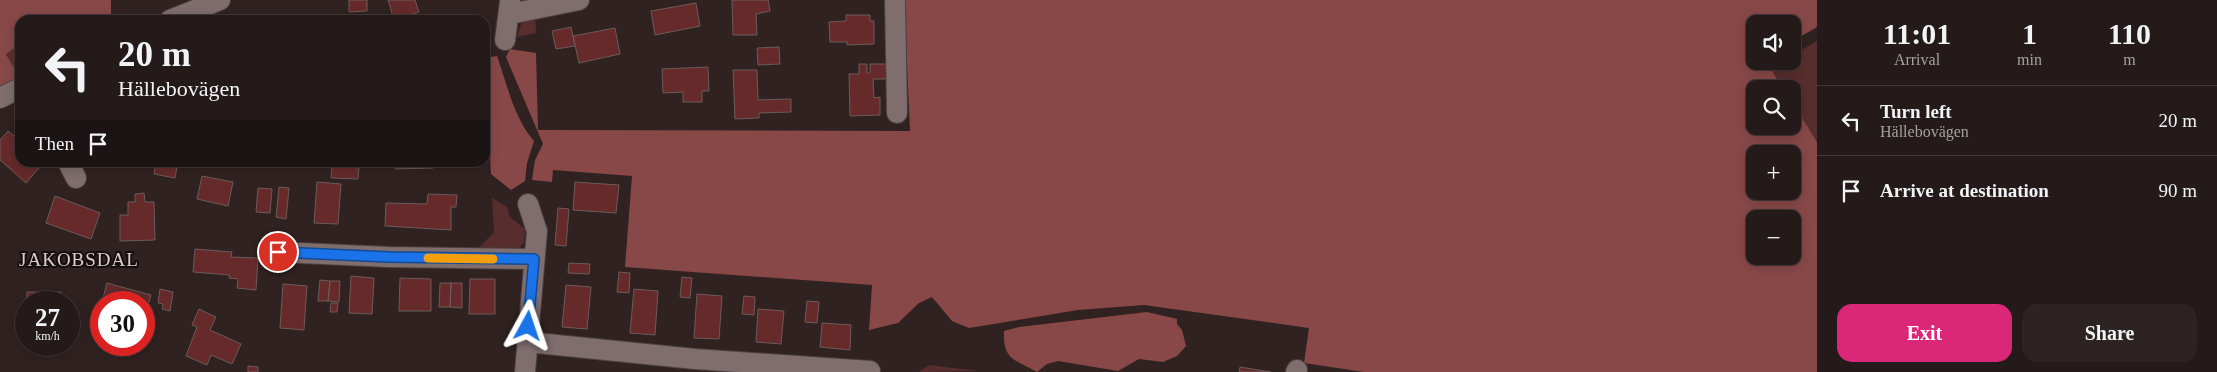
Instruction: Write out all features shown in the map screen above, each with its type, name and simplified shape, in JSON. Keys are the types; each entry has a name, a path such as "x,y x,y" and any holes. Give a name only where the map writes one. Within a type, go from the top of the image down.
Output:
{"street":[{"path":"182,15 220,0"},
{"path":"505,40 510,7 580,0"},
{"path":"895,0 897,113"},
{"path":"0,98 15,90"},
{"path":"525,372 537,231 528,204"},
{"path":"278,252 389,257 534,259"},
{"path":"527,342 695,359 870,372"}],"shaded area":[{"path":"0,0 111,0 111,15 15,15 15,80 0,87"},
{"path":"904,0 1817,0 1817,27 1801,36 1801,15 1746,15 1746,70 1771,70 1778,80 1746,80 1746,135 1801,135 1801,116 1817,142 1817,372 1364,372 1304,363 1309,328 1144,305 1078,310 969,328 952,321 932,297 919,303 898,323 869,330 872,285 625,267 632,176 553,170 552,182 532,180 535,160 543,144 506,57 510,49 536,53 538,130 910,131"},
{"path":"535,16 536,33 517,37 522,21"},
{"path":"1817,41 1817,142 1801,116 1801,80 1777,80 1771,70 1801,70 1801,50"},
{"path":"497,56 516,111 534,141 527,163 525,181 511,190 491,174 490,57"},
{"path":"492,198 507,207 510,217 525,229 524,243 515,251 475,252 494,232"},
{"path":"1147,312 1177,319 1177,324 1182,330 1186,346 1177,356 1163,362 1139,359 1118,371 1058,361 1047,364 1037,372 1011,358 1004,341 1004,331 1019,327"},
{"path":"929,365 978,371 919,372"}],"building":[{"path":"349,0 367,0 367,11 349,12"},
{"path":"388,0 415,0 419,12 410,15 392,15"},
{"path":"732,0 768,0 770,11 756,14 757,35 733,35"},
{"path":"696,3 700,26 655,35 651,11"},
{"path":"846,15 870,15 870,21 874,21 874,44 847,45 847,42 830,42 829,22 846,21"},
{"path":"571,27 575,46 556,49 552,31"},
{"path":"615,28 620,54 579,63 573,36"},
{"path":"15,47 15,68 14,69 5,54"},
{"path":"779,47 780,64 758,65 757,48"},
{"path":"859,64 867,64 867,73 870,73 870,64 888,64 888,79 873,79 874,98 880,97 880,115 850,116 849,74 859,74"},
{"path":"708,67 709,91 702,91 702,102 683,102 683,92 663,93 662,69"},
{"path":"733,70 757,70 758,100 791,99 791,112 759,113 759,118 735,119"},
{"path":"8,131 15,137 15,167 40,167 26,183 0,160 0,140"},
{"path":"155,167 177,167 175,178 154,174"},
{"path":"332,167 359,168 358,179 331,178"},
{"path":"395,167 433,168 395,169"},
{"path":"202,176 233,182 228,206 197,199"},
{"path":"317,182 341,184 338,224 314,223"},
{"path":"575,182 619,185 616,213 573,210"},
{"path":"279,187 289,188 286,219 276,217"},
{"path":"258,188 272,189 270,213 256,212"},
{"path":"144,193 145,202 154,202 155,240 120,241 120,215 128,215 128,202 135,202 135,194"},
{"path":"428,194 457,195 456,207 451,207 451,230 385,226 386,203 427,204"},
{"path":"55,196 100,213 91,239 46,223"},
{"path":"558,208 569,209 566,246 555,245"},
{"path":"195,249 232,252 231,257 258,258 256,290 237,288 238,279 229,278 230,275 193,272"},
{"path":"569,263 590,264 589,274 568,273"},
{"path":"619,272 630,273 629,293 617,292"},
{"path":"351,276 374,278 372,314 349,313"},
{"path":"682,277 692,278 690,298 680,297"},
{"path":"400,278 431,279 431,311 399,311"},
{"path":"470,279 495,279 495,314 469,314"},
{"path":"320,280 330,281 328,301 318,301"},
{"path":"330,281 340,281 339,302 328,301"},
{"path":"107,283 136,291 105,291"},
{"path":"440,283 451,283 450,307 439,307"},
{"path":"451,283 462,283 462,308 450,307"},
{"path":"283,284 307,286 304,330 280,328"},
{"path":"566,285 591,287 587,329 562,327"},
{"path":"160,289 173,292 170,311 162,309 163,304 158,303"},
{"path":"634,289 658,291 655,335 630,333"},
{"path":"697,294 722,296 719,339 694,338"},
{"path":"744,296 755,297 754,315 742,314"},
{"path":"807,301 819,302 817,323 805,322"},
{"path":"331,303 338,303 337,312 330,312"},
{"path":"199,309 216,317 210,330 241,344 232,364 211,355 207,365 186,356 197,327 192,325"},
{"path":"758,309 784,311 781,344 756,342"},
{"path":"822,323 851,325 850,350 820,347"},
{"path":"248,366 258,367 258,372 248,372"},
{"path":"1240,367 1271,372 1239,372"}],"slow traffic":[{"path":"428,258 493,259"}],"district":[{"name":"JAKOBSDAL","path":"79,259"}],"route":[{"path":"278,252 389,257 534,259 528,326"}]}
